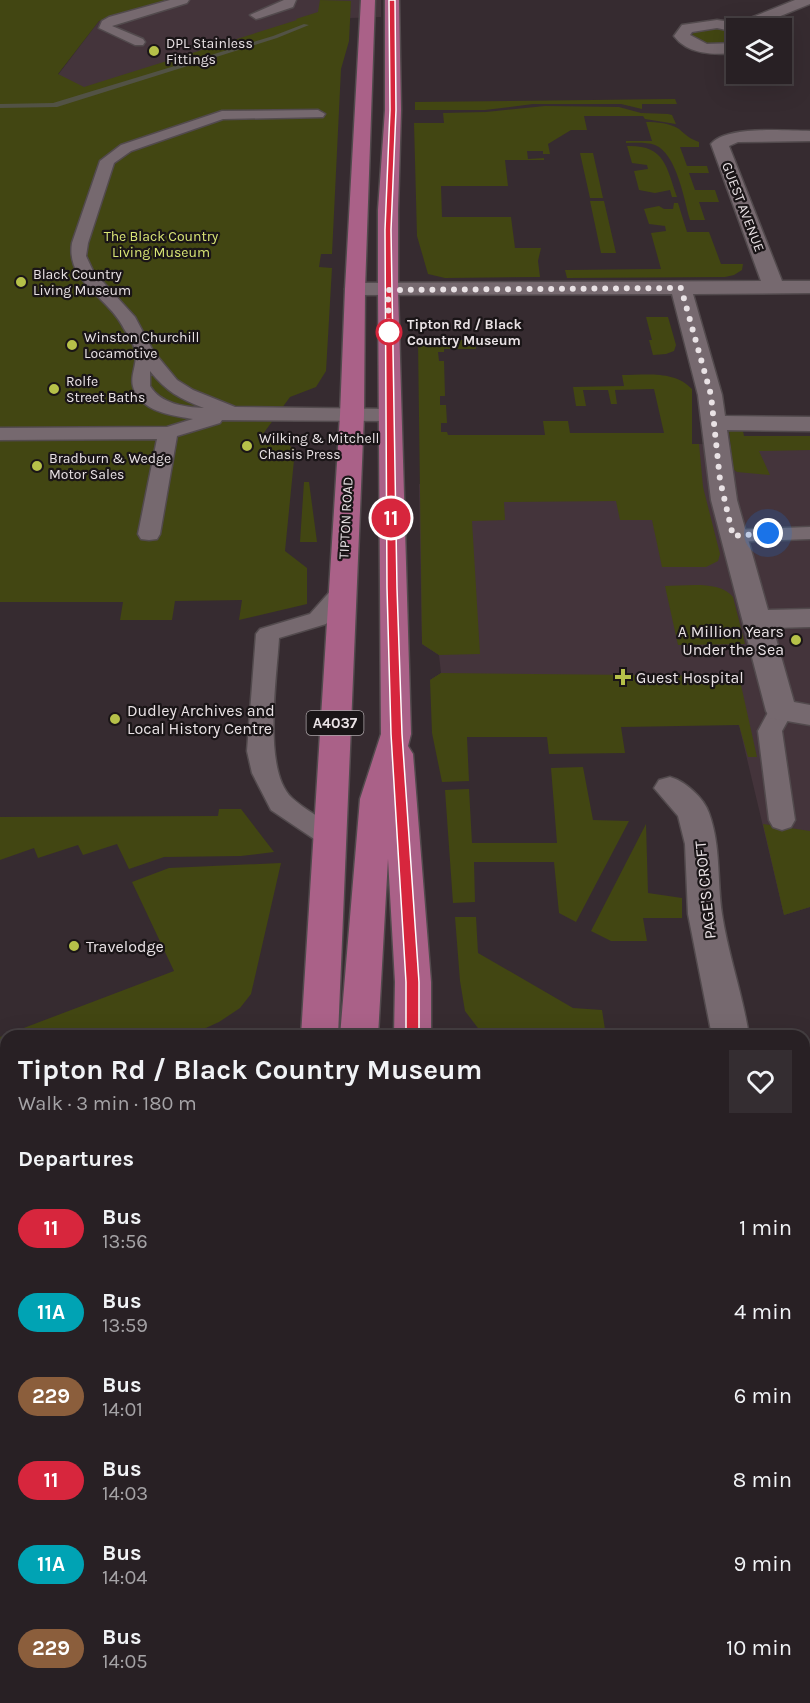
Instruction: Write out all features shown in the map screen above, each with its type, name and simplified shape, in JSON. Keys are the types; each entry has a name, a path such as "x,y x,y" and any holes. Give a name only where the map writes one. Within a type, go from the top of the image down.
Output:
{"main road":[{"name":"TIPTON ROAD","path":"318,1030 352,415 355,289 368,0"},
{"path":"392,0 393,110 388,290 389,415 396,724 413,982 413,1030"},
{"path":"364,110 393,110"},
{"path":"363,140 391,140"},
{"path":"359,1030 376,799 396,724"}],"street":[{"path":"764,18 808,0"},
{"path":"726,26 695,26 687,28 682,36 685,40 701,47 726,48"},
{"name":"GUEST AVENUE","path":"774,287 720,144 730,138 738,137 810,136"},
{"path":"355,289 810,287"},
{"path":"681,288 711,395 720,480 733,536 781,711 810,715"},
{"path":"713,423 810,424"},
{"path":"755,620 810,618"},
{"name":"PAGE'S CROFT","path":"670,788 693,812 701,844 705,914 730,1030"}],"lane":[{"path":"139,42 105,28 106,24 183,0"},
{"path":"256,15 289,4 290,0"},
{"path":"318,114 222,115 126,148 107,161 78,256 85,273 129,321 145,353 141,386 146,394 156,401 177,411 192,414 389,415"},
{"path":"0,434 168,434 232,413"},
{"path":"149,534 168,434"},
{"path":"733,536 810,533"},
{"path":"329,836 280,803 265,773 260,752 268,634 318,619 342,592"},
{"path":"781,711 770,731 782,820"}],"shaded area":[{"path":"115,0 381,0 381,17 350,18 0,111 63,77 58,75"},
{"name":"Guest Hospital","path":"692,444 810,445 810,907 784,915 739,725 698,725 430,680 441,673 439,655 422,644 419,484"}],"green space":[{"name":"The Black Country Living Museum","path":"0,0 174,0 99,21 58,74 84,87 297,20 318,12 320,0 351,1 349,41 341,69 332,254 321,254 319,267 332,268 326,371 316,387 290,397 263,434 282,439 295,450 285,551 307,568 307,604 239,620 242,600 175,601 172,620 120,620 123,602 0,602"},
{"path":"726,29 726,44 706,44 691,36 696,30"},
{"path":"675,99 677,104 642,104 642,109 621,104 533,104 485,110 415,110 415,102"},
{"path":"545,106 619,107 641,113 672,115 676,124 645,119 643,116 584,116 587,130 571,130 548,144 550,154 543,154 543,151 527,151 528,159 544,158 544,160 505,160 508,186 441,186 442,217 511,217 515,248 541,248 538,261 540,277 445,278 428,274 417,236 414,123 444,123 443,113 486,112"},
{"path":"646,122 672,125 699,142 699,147 680,147 687,166 707,166 709,173 689,173 695,190 715,190 719,202 699,202 705,220 690,220 674,167 663,150 652,144 626,143 626,141 652,141"},
{"path":"627,146 649,149 657,154 666,167 677,197 672,197 670,190 655,193 639,190 634,171 648,169 647,165 632,163"},
{"path":"580,153 593,153 603,198 590,198"},
{"path":"590,201 604,201 616,253 601,253"},
{"path":"674,203 678,203 687,232 709,232 721,264 743,264 742,270 725,277 567,278 565,270 661,269 651,233 666,231 665,226 649,224 644,209 659,206 664,209 673,209"},
{"path":"646,317 668,317 676,345 674,351 653,355"},
{"path":"418,340 475,340 476,349 444,349 444,352 438,352 439,361 444,361 445,396 440,396 440,405 446,405 447,423 441,423 441,432 447,432 448,435 545,435 543,421 568,421 570,433 664,433 654,389 615,390 617,404 611,404 608,390 583,390 586,406 576,406 573,387 624,386 622,375 650,374 668,376 685,383 692,389 692,444 699,444 703,487 720,554 718,561 706,567 662,567 652,520 620,520 616,501 504,502 505,520 472,521 480,654 439,655 422,644"},
{"path":"729,431 743,431 744,436 810,436 810,450 759,451 770,475 737,472 733,469"},
{"path":"304,482 309,482 317,542 300,542"},
{"path":"702,585 720,588 727,592 733,597 745,644 678,645 665,586"},
{"path":"441,673 739,676 757,757 748,757 739,725 621,727 625,753 549,754 547,737 467,737 469,781 442,782 432,733 430,680"},
{"path":"583,767 593,820 629,821 576,922 559,913 554,862 474,862 475,902 453,903 445,790 469,789 472,843 557,843 551,768"},
{"path":"219,809 241,809 274,852 241,856 164,857 129,869 117,844 83,855 78,845 38,858 34,848 0,860 0,817 218,816"},
{"path":"646,824 648,893 682,898 682,918 643,918 647,941 611,941 591,931"},
{"path":"763,824 810,831 810,907 784,915"},
{"path":"281,863 251,994 240,1008 201,1030 18,1030 174,971 132,882 169,868"},
{"path":"455,917 476,917 478,953 573,1008 602,1010 605,1030 479,1030 465,1011"}],"waterway":[{"path":"0,106 54,105 275,37 306,25"}],"bus line":[{"name":"11","path":"392,0 393,110 388,230 392,588 396,734 413,982 413,1030"}],"place":[{"name":"DPL Stainless Fittings","path":"154,51"},
{"name":"Black Country Living Museum","path":"21,282"},
{"name":"Tipton Rd / Black Country Museum","path":"389,332"},
{"name":"Winston Churchill Locamotive","path":"72,345"},
{"name":"Rolfe Street Baths","path":"54,389"},
{"name":"Wilking & Mitchell Chasis Press","path":"247,446"},
{"name":"Bradburn & Wedge Motor Sales","path":"37,466"},
{"name":"A Million Years Under the Sea","path":"796,640"},
{"name":"Guest Hospital","path":"623,677"},
{"name":"Dudley Archives and Local History Centre","path":"115,719"},
{"name":"Travelodge","path":"74,946"}],"route":[{"path":"389,332 388,290 681,288 711,395 720,480 733,536 768,533"}]}
